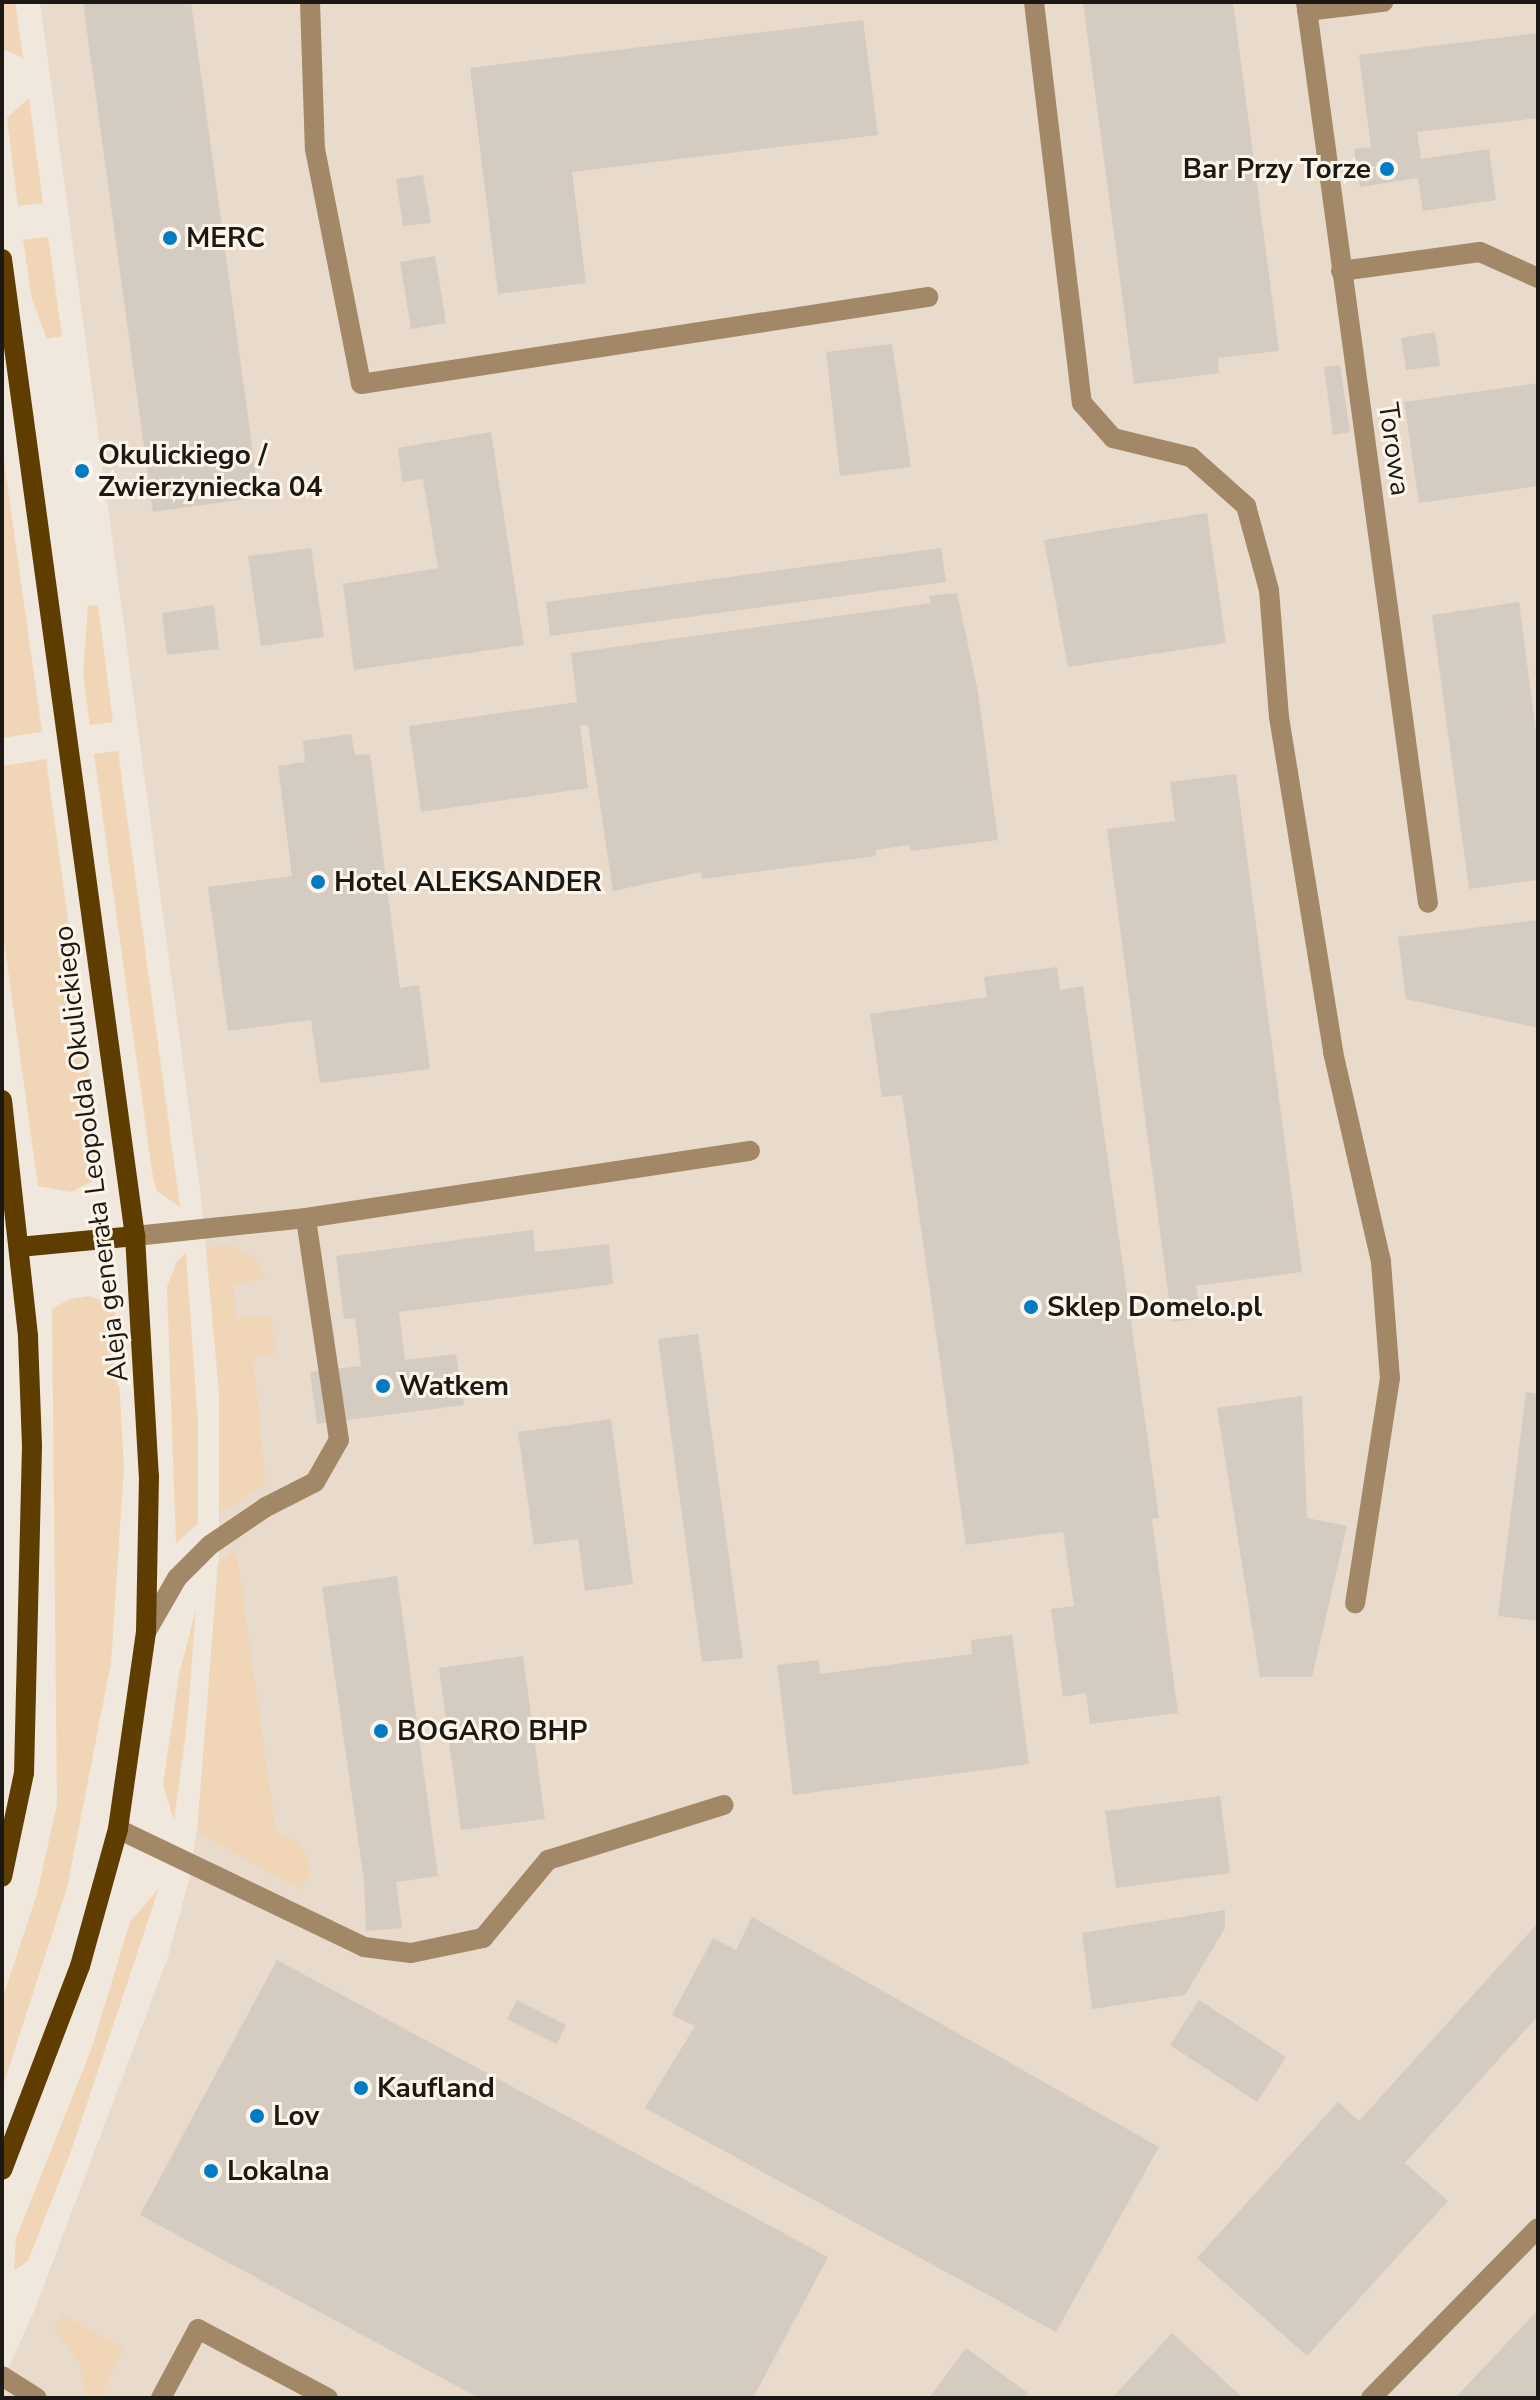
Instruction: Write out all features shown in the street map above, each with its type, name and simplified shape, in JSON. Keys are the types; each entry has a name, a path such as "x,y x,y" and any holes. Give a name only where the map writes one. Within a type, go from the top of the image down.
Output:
{"main road":[{"name":"Aleja generała Leopolda Okulickiego","path":"2,259 135,1236 148,1406 146,1632 118,1829 80,1966 2,2170"},
{"path":"2,1100 19,1247 32,1446 24,1773 2,1877"},
{"path":"19,1247 135,1236"}],"street":[{"path":"310,2 315,149 361,384 928,297"},
{"path":"1034,2 1082,403 1113,438 1191,457 1246,506 1269,590 1279,717 1333,1052 1381,1262 1390,1378 1355,1603"},
{"path":"1306,7 1383,2"},
{"name":"Torowa","path":"1306,7 1428,903"},
{"path":"1341,271 1480,252 1538,278"},
{"path":"135,1236 306,1218 750,1151"},
{"path":"146,1632 177,1578 199,1556 266,1507 315,1482 339,1440 306,1218"},
{"path":"118,1829 364,1947 411,1953 483,1938 548,1860 724,1805"},
{"path":"1371,2398 1538,2228"},
{"path":"161,2398 198,2329 328,2398"},
{"path":"2,2376 37,2398"}],"shaded area":[{"path":"2,2 15,2 23,58 2,49"},
{"path":"40,2 1538,2 1538,2398 2,2398 2,2382 35,2309 168,1957 189,1880 202,1798 219,1559 219,1391 201,1197"},
{"path":"29,98 43,203 18,206 7,118"},
{"path":"48,237 62,336 47,339 32,299 23,240"},
{"path":"2,447 42,732 2,738"},
{"path":"98,605 113,722 90,725 83,674 88,606"},
{"path":"118,751 180,1207 156,1190 152,1171 94,754"},
{"path":"46,759 103,1176 71,1192 38,1186 2,926 2,766"},
{"path":"230,1246 257,1259 266,1278 233,1285 236,1318 271,1316 275,1353 253,1358 266,1484 219,1513 219,1391 206,1247"},
{"path":"186,1253 198,1423 198,1523 176,1544 167,1287 177,1261"},
{"path":"89,1296 114,1305 115,1310 124,1467 111,1663 67,1888 2,2089 2,2000 37,1894 57,1804 52,1309 70,1299"},
{"path":"236,1548 276,1833 299,1843 309,1862 310,1873 300,1889 197,1832 218,1563"},
{"path":"196,1609 187,1724 174,1820 163,1785 179,1675"},
{"path":"159,1888 70,2154 28,2261 14,2271 16,2238 91,2050 130,1922"},
{"path":"62,2315 124,2347 100,2398 86,2398 79,2362 54,2329"}],"building":[{"name":"MERC","path":"83,2 191,2 259,497 153,512"},
{"path":"1083,2 1233,2 1279,351 1218,358 1219,373 1134,384"},
{"path":"863,20 878,135 572,172 586,283 498,294 470,68"},
{"path":"1538,33 1538,118 1417,132 1421,159 1489,149 1496,200 1423,211 1418,178 1360,187 1354,149 1371,147 1359,55"},
{"path":"423,175 431,223 403,226 396,179"},
{"path":"435,256 446,323 411,329 400,262"},
{"path":"1435,332 1440,366 1406,370 1401,338"},
{"path":"892,344 911,467 840,476 826,352"},
{"path":"1340,365 1350,432 1333,435 1324,367"},
{"path":"1538,383 1538,486 1419,503 1404,402"},
{"path":"491,432 524,645 354,670 343,584 438,568 423,479 402,482 398,448"},
{"path":"1207,513 1226,643 1068,667 1044,540"},
{"path":"311,548 324,637 261,646 248,556"},
{"path":"941,548 946,582 550,636 546,602"},
{"path":"957,593 978,692 998,840 911,851 909,845 876,850 876,856 702,879 701,872 613,891 588,725 580,726 588,788 421,812 409,726 577,702 571,653 931,603 929,596"},
{"path":"1519,602 1538,748 1538,880 1469,889 1432,615"},
{"path":"214,605 219,649 167,655 162,613"},
{"name":"Hotel ALEKSANDER","path":"351,734 355,755 370,754 400,988 419,985 430,1069 320,1083 311,1020 228,1031 208,887 292,876 278,766 305,762 303,741"},
{"path":"1236,774 1302,1272 1196,1286 1201,1318 1172,1322 1107,829 1175,821 1170,782"},
{"path":"1538,920 1538,1028 1406,999 1398,937"},
{"name":"Sklep Domelo.pl","path":"1057,967 1060,990 1083,986 1159,1518 1152,1519 1178,1713 1090,1724 1086,1693 1063,1697 1051,1609 1074,1606 1063,1532 966,1545 902,1095 882,1097 870,1014 987,997 984,977"},
{"path":"533,1230 535,1252 609,1244 613,1284 399,1312 405,1360 456,1354 464,1405 317,1424 310,1372 361,1366 355,1318 344,1319 336,1256"},
{"path":"698,1334 743,1658 702,1662 658,1339"},
{"path":"1526,1392 1538,1394 1538,1621 1498,1616"},
{"path":"1302,1396 1307,1518 1347,1526 1312,1677 1260,1677 1217,1408"},
{"path":"611,1419 633,1584 585,1591 578,1539 534,1545 518,1432"},
{"name":"BOGARO BHP","path":"397,1576 438,1876 396,1882 402,1928 366,1931 364,1881 322,1587"},
{"path":"1012,1635 1029,1764 793,1795 777,1665 819,1660 820,1674 972,1654 971,1640"},
{"path":"523,1656 545,1819 461,1830 439,1668"},
{"path":"1220,1796 1230,1873 1116,1888 1105,1811"},
{"path":"1225,1910 1225,1928 1185,1995 1092,2009 1082,1933"},
{"path":"752,1917 1159,2147 1056,2332 645,2108 695,2026 672,2015 713,1938 736,1950"},
{"path":"1538,1923 1538,2016 1405,2163 1448,2201 1307,2356 1197,2258 1338,2102 1359,2121"},
{"name":"Kaufland","path":"277,1960 828,2257 753,2398 479,2398 140,2215"},
{"path":"517,2000 566,2025 557,2044 507,2019"},
{"path":"1199,2000 1286,2057 1257,2102 1170,2045"},
{"path":"1538,2310 1538,2398 1455,2398"},
{"path":"1172,2333 1243,2398 1112,2398"},
{"path":"966,2348 1028,2393 1025,2398 929,2398"}],"place":[{"name":"Bar Przy Torze","path":"1387,169"},
{"name":"MERC","path":"170,238"},
{"name":"Okulickiego / Zwierzyniecka 04","path":"82,471"},
{"name":"Hotel ALEKSANDER","path":"318,882"},
{"name":"Sklep Domelo.pl","path":"1031,1307"},
{"name":"Watkem","path":"383,1386"},
{"name":"BOGARO BHP","path":"381,1731"},
{"name":"Kaufland","path":"361,2088"},
{"name":"Lov","path":"257,2116"},
{"name":"Lokalna","path":"211,2171"}]}
